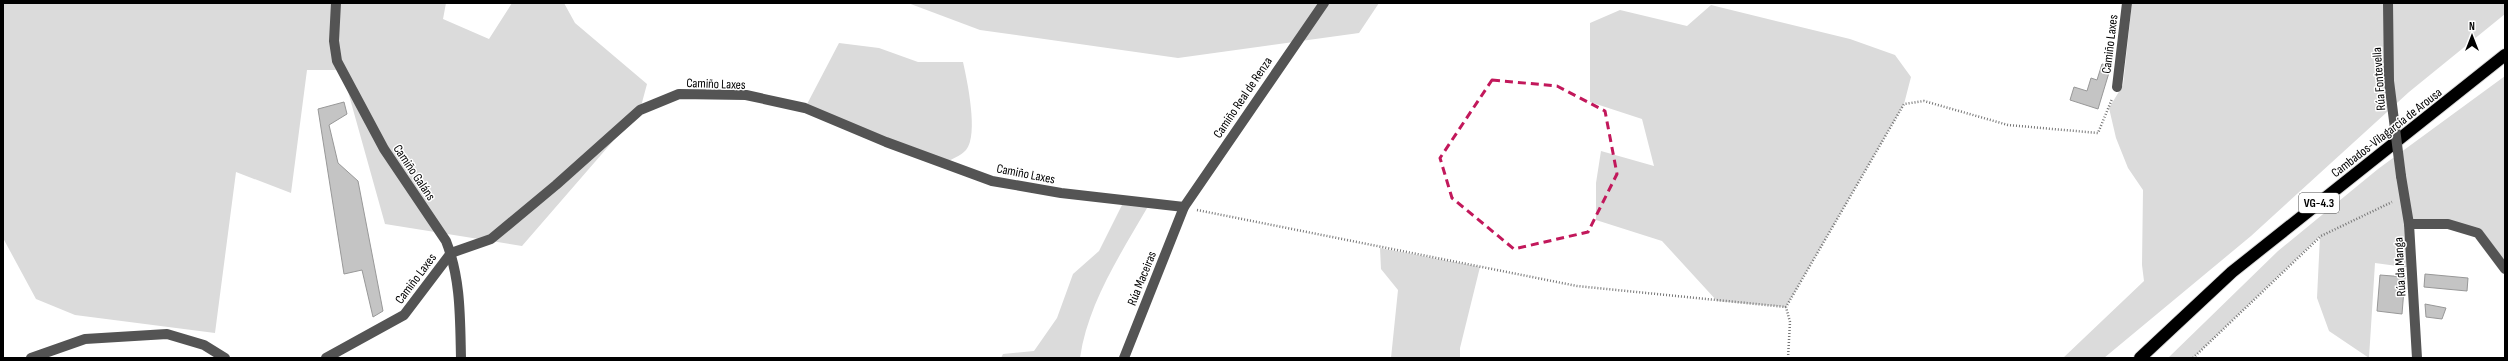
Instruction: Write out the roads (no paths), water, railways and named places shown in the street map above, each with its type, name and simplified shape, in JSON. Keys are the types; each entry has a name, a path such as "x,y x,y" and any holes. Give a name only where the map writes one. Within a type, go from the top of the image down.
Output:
{"highway":[{"name":"Cambados-Vilagarcía de Arousa","path":"2140,358 2232,272 2505,55"}],"street":[{"name":"Camiño Galáns","path":"336,3 334,41 337,61 384,150 446,241 460,294 462,358"},
{"name":"Camiño Real de Renza","path":"1184,207 1324,3"},
{"name":"Camiño Laxes","path":"2117,88 2127,3"},
{"name":"Rúa Fontevella","path":"2388,3 2389,81 2401,176"},
{"name":"Camiño Laxes","path":"326,358 404,315 450,253 491,239 640,110 679,94 746,96 805,108 886,142 992,181 1061,193 1184,207"},
{"name":"Rúa da Manga","path":"2401,176 2410,224 2417,358"},
{"name":"Rúa Maceiras","path":"1124,358 1184,207"},
{"path":"2410,224 2448,224 2478,233 2505,269"},
{"path":"31,358 85,339 167,334 204,344 225,358"}]}
